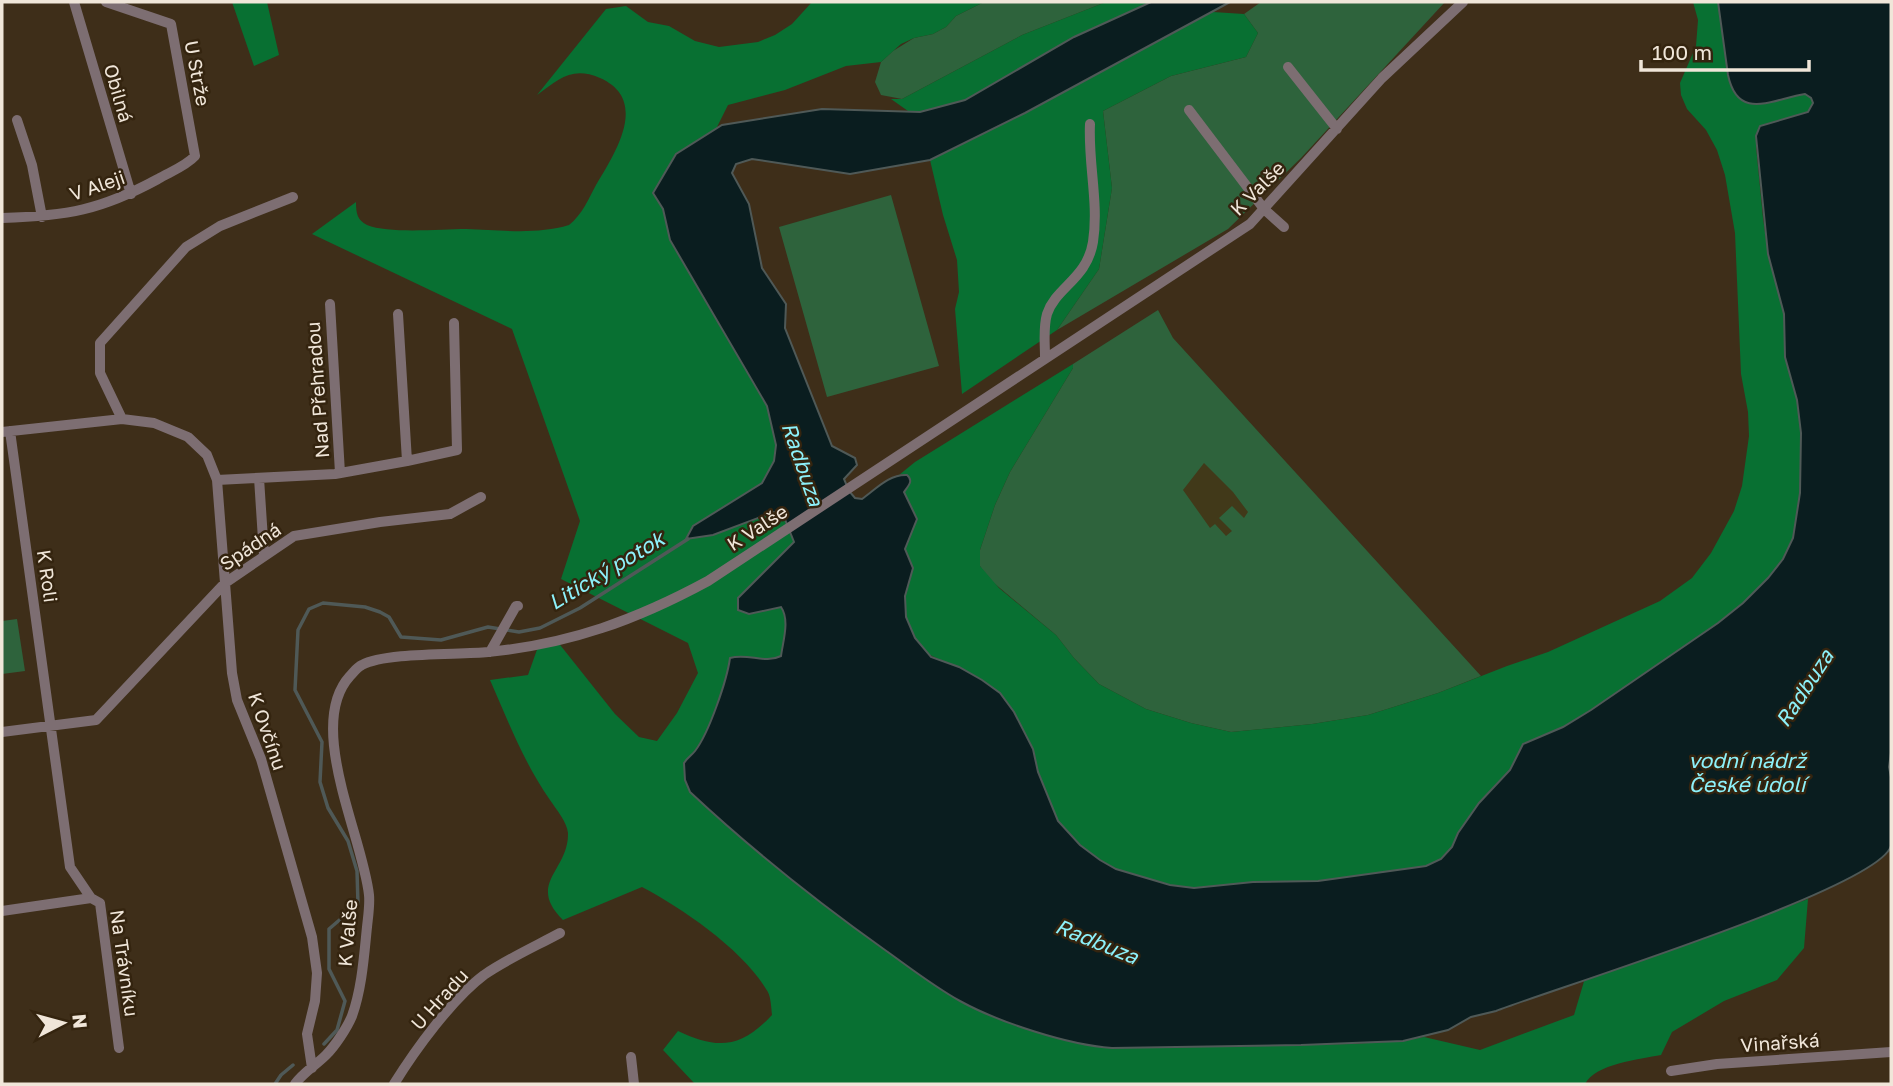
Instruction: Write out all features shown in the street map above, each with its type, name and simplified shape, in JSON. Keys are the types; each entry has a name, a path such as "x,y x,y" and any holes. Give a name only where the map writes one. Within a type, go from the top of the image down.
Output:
{"street":[{"name":"Obilná","path":"74,2 131,194"},
{"name":"U Strže","path":"106,2 171,24 195,156"},
{"name":"K Valše","path":"295,1084 327,1054 351,1017 363,965 369,896 341,785 334,746 333,717 343,683 360,665 389,658 490,652 556,641 620,623 663,605 708,581 1250,224 1382,78 1463,2"},
{"path":"1288,67 1337,129"},
{"path":"1189,110 1264,209 1283,227"},
{"path":"17,120 32,165 42,217"},
{"path":"1045,357 1048,313 1057,297 1075,280 1087,263 1093,244 1090,124"},
{"name":"V Aleji","path":"2,218 42,217 100,206 131,194 195,156"},
{"path":"122,419 100,373 100,343 186,247 220,226 293,197"},
{"name":"Nad Přehradou","path":"330,304 340,473"},
{"path":"398,314 407,461"},
{"name":"Nad Přehradou","path":"217,481 340,473 457,450 454,323"},
{"name":"K Ovčínu","path":"6,431 122,419 154,423 188,437 207,455 217,481 232,673 237,700 261,759 312,937 317,973 315,1001 307,1034 312,1068"},
{"name":"K Roli","path":"6,431 50,726"},
{"path":"259,478 264,555"},
{"name":"Spádná","path":"2,732 96,720 225,583 294,536 450,514 481,497"},
{"path":"490,652 518,606"},
{"name":"Na Trávníku","path":"50,726 70,867 92,898 100,903 119,1048"},
{"path":"2,911 92,898"},
{"name":"U Hradu","path":"394,1084 410,1058 457,1002 484,975 560,933"},
{"name":"Vinařská","path":"1671,1071 1717,1064 1891,1052"},
{"path":"631,1057 634,1084"}],"green space":[{"path":"232,2 267,2 279,55 254,66"},
{"path":"812,2 984,2 956,16 946,27 933,34 901,44 881,62 846,66 785,90 728,105 716,129 676,154 663,209 670,240 767,406 776,445 774,461 762,483 711,516 687,539 713,535 774,512 784,517 794,542 749,614 781,607 785,625 781,657 730,658 725,682 709,726 703,739 688,758 712,813 846,922 943,991 968,1005 1037,1031 1100,1047 1350,1044 1424,1037 1480,1050 1574,1015 1585,978 1808,899 1804,948 1777,980 1724,1001 1672,1032 1661,1055 1608,1067 1590,1077 1585,1084 695,1084 663,1050 678,1031 717,1043 739,1040 750,1034 772,1015 768,991 756,974 727,945 693,918 642,887 563,920 548,896 552,877 567,846 567,829 524,757 490,680 528,675 539,644 557,641 615,714 639,737 657,741 677,713 698,673 688,643 561,579 580,521 512,329 312,234 356,202 361,221 377,228 531,231 569,225 585,206 619,143 626,113 623,100 615,88 600,78 581,73 559,79 537,95 606,9 626,6 648,22 669,26 695,41 719,47 758,42 775,35 792,24"},
{"path":"984,2 1106,2 1022,35 902,99 881,95 875,82 881,62 893,51 914,38 933,34 946,27 956,16"},
{"path":"1106,2 1151,2 1074,37 965,100 920,112 908,111 891,99 902,99 1022,35"},
{"path":"1261,2 1445,2 1301,158 1228,229 1057,330 1099,269 1112,188 1103,111 1171,76 1246,57 1258,33 1244,14"},
{"path":"1693,2 1718,2 1728,75 1737,97 1805,94 1813,103 1808,112 1765,124 1756,146 1768,254 1784,314 1785,357 1797,400 1801,433 1800,493 1793,538 1783,559 1743,603 1718,623 1591,710 1563,727 1523,744 1510,770 1479,803 1458,833 1452,847 1441,859 1426,866 1318,881 1253,882 1194,888 1170,885 1116,869 1086,851 1058,821 1038,771 1033,749 1004,698 982,680 926,653 909,629 905,596 913,569 905,549 916,516 905,497 903,474 899,475 915,462 1073,364 1010,472 995,505 980,550 980,566 999,588 1056,635 1099,684 1146,709 1231,732 1368,715 1438,693 1548,652 1660,601 1692,578 1711,553 1734,511 1742,486 1749,436 1741,374 1735,233 1725,175 1717,150 1706,130 1687,109 1681,95 1680,83 1696,46 1698,20"},
{"path":"1213,12 1244,14 1258,33 1246,57 1171,76 1103,111 1112,188 1099,269 1057,330 962,394 955,309 959,292 957,260 930,160"},
{"path":"891,195 939,366 827,397 779,227"},
{"path":"1158,310 1173,338 1481,676 1368,715 1231,732 1146,709 1099,684 1056,635 988,578 980,566 980,550 995,505 1010,472 1073,364"},
{"path":"17,619 25,671 2,674 2,621"}],"sand":[{"path":"1204,463 1233,492 1248,512 1244,518 1232,506 1219,518 1232,531 1226,536 1215,524 1210,528 1183,490"}],"water":[{"name":"vodní nádrž České údolí","path":"1151,2 1230,2 1025,113 930,160 850,174 752,159 736,164 732,173 749,204 762,268 786,304 785,328 832,446 855,458 857,465 844,479 849,491 855,498 862,499 894,477 907,475 910,479 904,492 917,519 905,549 913,568 905,596 906,617 915,638 931,657 959,667 1000,693 1014,712 1033,749 1038,772 1058,821 1080,845 1116,869 1170,885 1194,888 1253,882 1318,881 1426,866 1441,859 1452,847 1458,833 1479,803 1510,770 1523,744 1563,727 1591,710 1743,603 1783,559 1793,538 1800,493 1801,433 1797,400 1785,357 1784,314 1768,254 1756,136 1760,126 1808,112 1813,103 1805,94 1758,104 1748,103 1740,98 1733,90 1728,75 1718,2 1891,2 1889,767 1892,833 1891,846 1873,865 1832,887 1710,936 1496,1011 1471,1017 1448,1030 1403,1041 1112,1048 1034,1031 994,1017 950,995 809,894 690,792 685,780 684,763 700,743 711,719 730,658 769,659 781,656 785,618 781,607 749,614 738,610 738,598 794,542 784,517 774,512 713,535 686,539 693,526 762,483 774,461 776,445 767,406 670,240 663,209 653,193 676,154 722,125 822,109 920,112 965,100 1074,37"}],"waterway":[{"name":"Litický potok","path":"324,1044 337,1030 345,1001 329,969 329,929 358,904 357,871 348,841 328,808 320,782 322,742 295,690 298,630 309,609 323,603 365,607 389,617 401,637 441,640 488,627 519,632 540,628 580,608 688,539"},
{"name":"Litický potok","path":"275,1084 293,1065"}],"water label":[{"name":"Radbuza","path":"803,464"},
{"name":"Radbuza","path":"1804,688"},
{"name":"Radbuza","path":"1097,941"}]}
